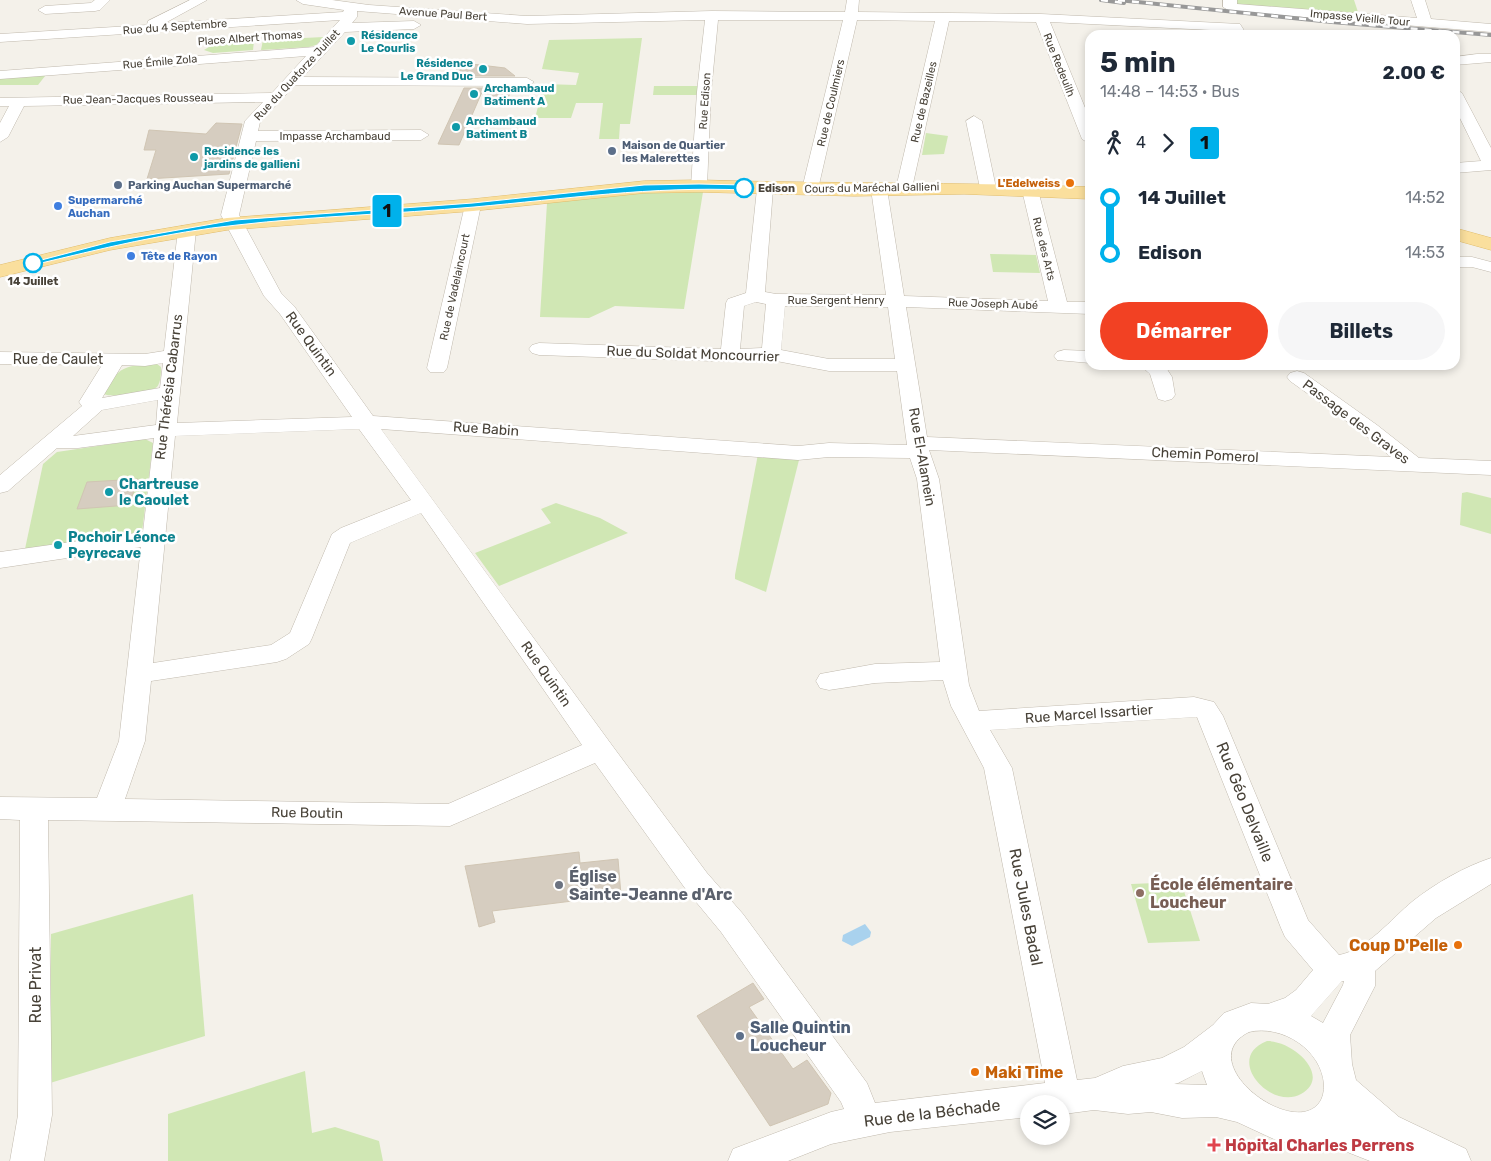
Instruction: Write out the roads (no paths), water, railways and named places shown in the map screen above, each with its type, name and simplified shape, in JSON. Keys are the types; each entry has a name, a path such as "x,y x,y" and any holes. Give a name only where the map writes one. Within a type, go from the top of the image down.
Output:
{"main road":[{"name":"Cours du Maréchal Gallieni","path":"0,271 110,244 235,222 473,205 627,188 699,186 765,189 988,188 1085,193"},
{"path":"1460,235 1491,244"}],"street":[{"path":"54,0 45,10 95,7 103,0"},
{"path":"145,28 200,0"},
{"path":"303,0 349,19 472,23 492,18 527,20 712,15 943,16 1041,18 1175,30"},
{"path":"349,19 380,0"},
{"path":"656,16 662,0"},
{"name":"Rue de Coulmiers","path":"810,189 853,0"},
{"path":"1418,0 1425,23"},
{"name":"Impasse Vieille Tour","path":"1230,4 1491,28"},
{"name":"Rue Edison","path":"699,186 704,92 712,15"},
{"name":"Rue de Bazeilles","path":"904,188 943,16"},
{"name":"Avenue Paul Bert","path":"349,19 492,18"},
{"name":"Rue Redeuilh","path":"1041,18 1085,126"},
{"name":"Rue du 4 Septembre","path":"0,38 145,28 349,19"},
{"name":"Place Albert Thomas","path":"313,34 349,19"},
{"name":"Rue du Quatorze Juillet","path":"235,222 230,215 253,121 349,19"},
{"name":"Rue Émile Zola","path":"0,75 177,54 320,51"},
{"path":"1460,61 1491,58"},
{"path":"290,81 527,82"},
{"name":"Rue Jean-Jacques Rousseau","path":"0,102 275,97"},
{"path":"0,137 19,102"},
{"path":"1460,113 1491,165 1460,168"},
{"path":"974,121 988,188"},
{"name":"Impasse Archambaud","path":"250,136 421,135"},
{"path":"730,353 736,303 755,296 765,189"},
{"name":"Rue El-Alamein","path":"879,189 905,366 919,448 928,479 954,671 960,698 973,721"},
{"name":"Rue des Arts","path":"1030,190 1059,307"},
{"name":"Rue de Vadelaincourt","path":"437,368 473,205"},
{"name":"Rue Quintin","path":"235,222 274,296 287,310 353,401 365,422 425,503 599,749 697,882 732,923 850,1086 855,1094 864,1120"},
{"name":"Rue Thérésia Cabarrus","path":"107,809 132,741 187,230"},
{"path":"1460,262 1472,262 1491,267"},
{"name":"Rue Sergent Henry","path":"755,296 776,300 896,301"},
{"name":"Rue Sergent Henry","path":"771,354 776,300"},
{"name":"Rue Joseph Aubé","path":"896,301 1085,308"},
{"name":"Rue du Soldat Moncourrier","path":"539,348 771,354 829,365 905,366"},
{"name":"Rue de Caulet","path":"0,358 145,360 173,355"},
{"path":"1064,356 1085,357"},
{"path":"0,486 98,403 116,360"},
{"path":"1157,370 1161,375 1165,395"},
{"name":"Passage des Graves","path":"1297,377 1370,429 1415,466"},
{"path":"98,403 171,392"},
{"name":"Rue Babin","path":"53,442 78,442 164,430 365,422 619,438 798,453 829,450 919,448"},
{"name":"Chemin Pomerol","path":"919,448 1198,454 1415,466 1491,468"},
{"path":"138,674 277,653 300,638 340,539 349,533 425,503"},
{"path":"0,560 153,538"},
{"path":"829,680 877,672 954,671"},
{"name":"Rue Marcel Issartier","path":"973,721 1194,707 1205,709"},
{"name":"Rue Géo Delvaille","path":"1205,709 1210,716 1296,928 1320,957 1346,967"},
{"name":"Rue Jules Badal","path":"973,721 998,768 1079,1096"},
{"name":"Rue Boutin","path":"0,808 450,815 599,749"},
{"name":"Rue Privat","path":"27,1161 34,1115 34,809"},
{"path":"1268,1018 1295,1010 1346,967 1426,909 1467,882 1491,870"},
{"path":"1312,1127 1327,1120 1336,1107 1339,1076 1334,1034 1360,986 1346,967"},
{"path":"1415,1161 1337,1132 1312,1127 1290,1129 1263,1120 1242,1107 1227,1091 1216,1071 1215,1054 1222,1036 1232,1025 1251,1017 1268,1018 1295,1024 1318,1038 1339,1076 1376,1121 1388,1129 1454,1161"},
{"name":"Rue de la Béchade","path":"1079,1096 1123,1082 1166,1072 1195,1058 1222,1036"},
{"name":"Rue de la Béchade","path":"745,1161 831,1128 864,1120 1079,1096 1128,1098 1151,1096 1182,1102 1216,1101 1242,1107"}],"water":[{"path":"865,924 871,932 870,937 852,946 842,941 843,935"}],"railway":[{"path":"1101,0 1124,3"},
{"path":"1118,0 1430,30"},
{"path":"1460,32 1491,35"}],"place":[{"name":"Résidence Le Courlis","path":"351,41"},
{"name":"Résidence Le Grand Duc","path":"483,69"},
{"name":"Archambaud Batiment A","path":"474,94"},
{"name":"Archambaud Batiment B","path":"456,127"},
{"name":"Maison de Quartier les Malerettes","path":"612,151"},
{"name":"Residence les jardins de gallieni","path":"194,157"},
{"name":"L'Edelweiss","path":"1070,183"},
{"name":"Parking Auchan Supermarché","path":"118,185"},
{"name":"Edison","path":"744,188"},
{"name":"Supermarché Auchan","path":"58,206"},
{"name":"Tête de Rayon","path":"131,256"},
{"name":"14 Juillet","path":"33,263"},
{"name":"Chartreuse le Caoulet","path":"109,492"},
{"name":"Pochoir Léonce Peyrecave","path":"58,545"},
{"name":"Église Sainte-Jeanne d'Arc","path":"559,885"},
{"name":"École élémentaire Loucheur","path":"1140,893"},
{"name":"Coup D'Pelle","path":"1458,945"},
{"name":"Salle Quintin Loucheur","path":"740,1036"},
{"name":"Maki Time","path":"975,1072"},
{"name":"Hôpital Charles Perrens","path":"1214,1145"}]}
